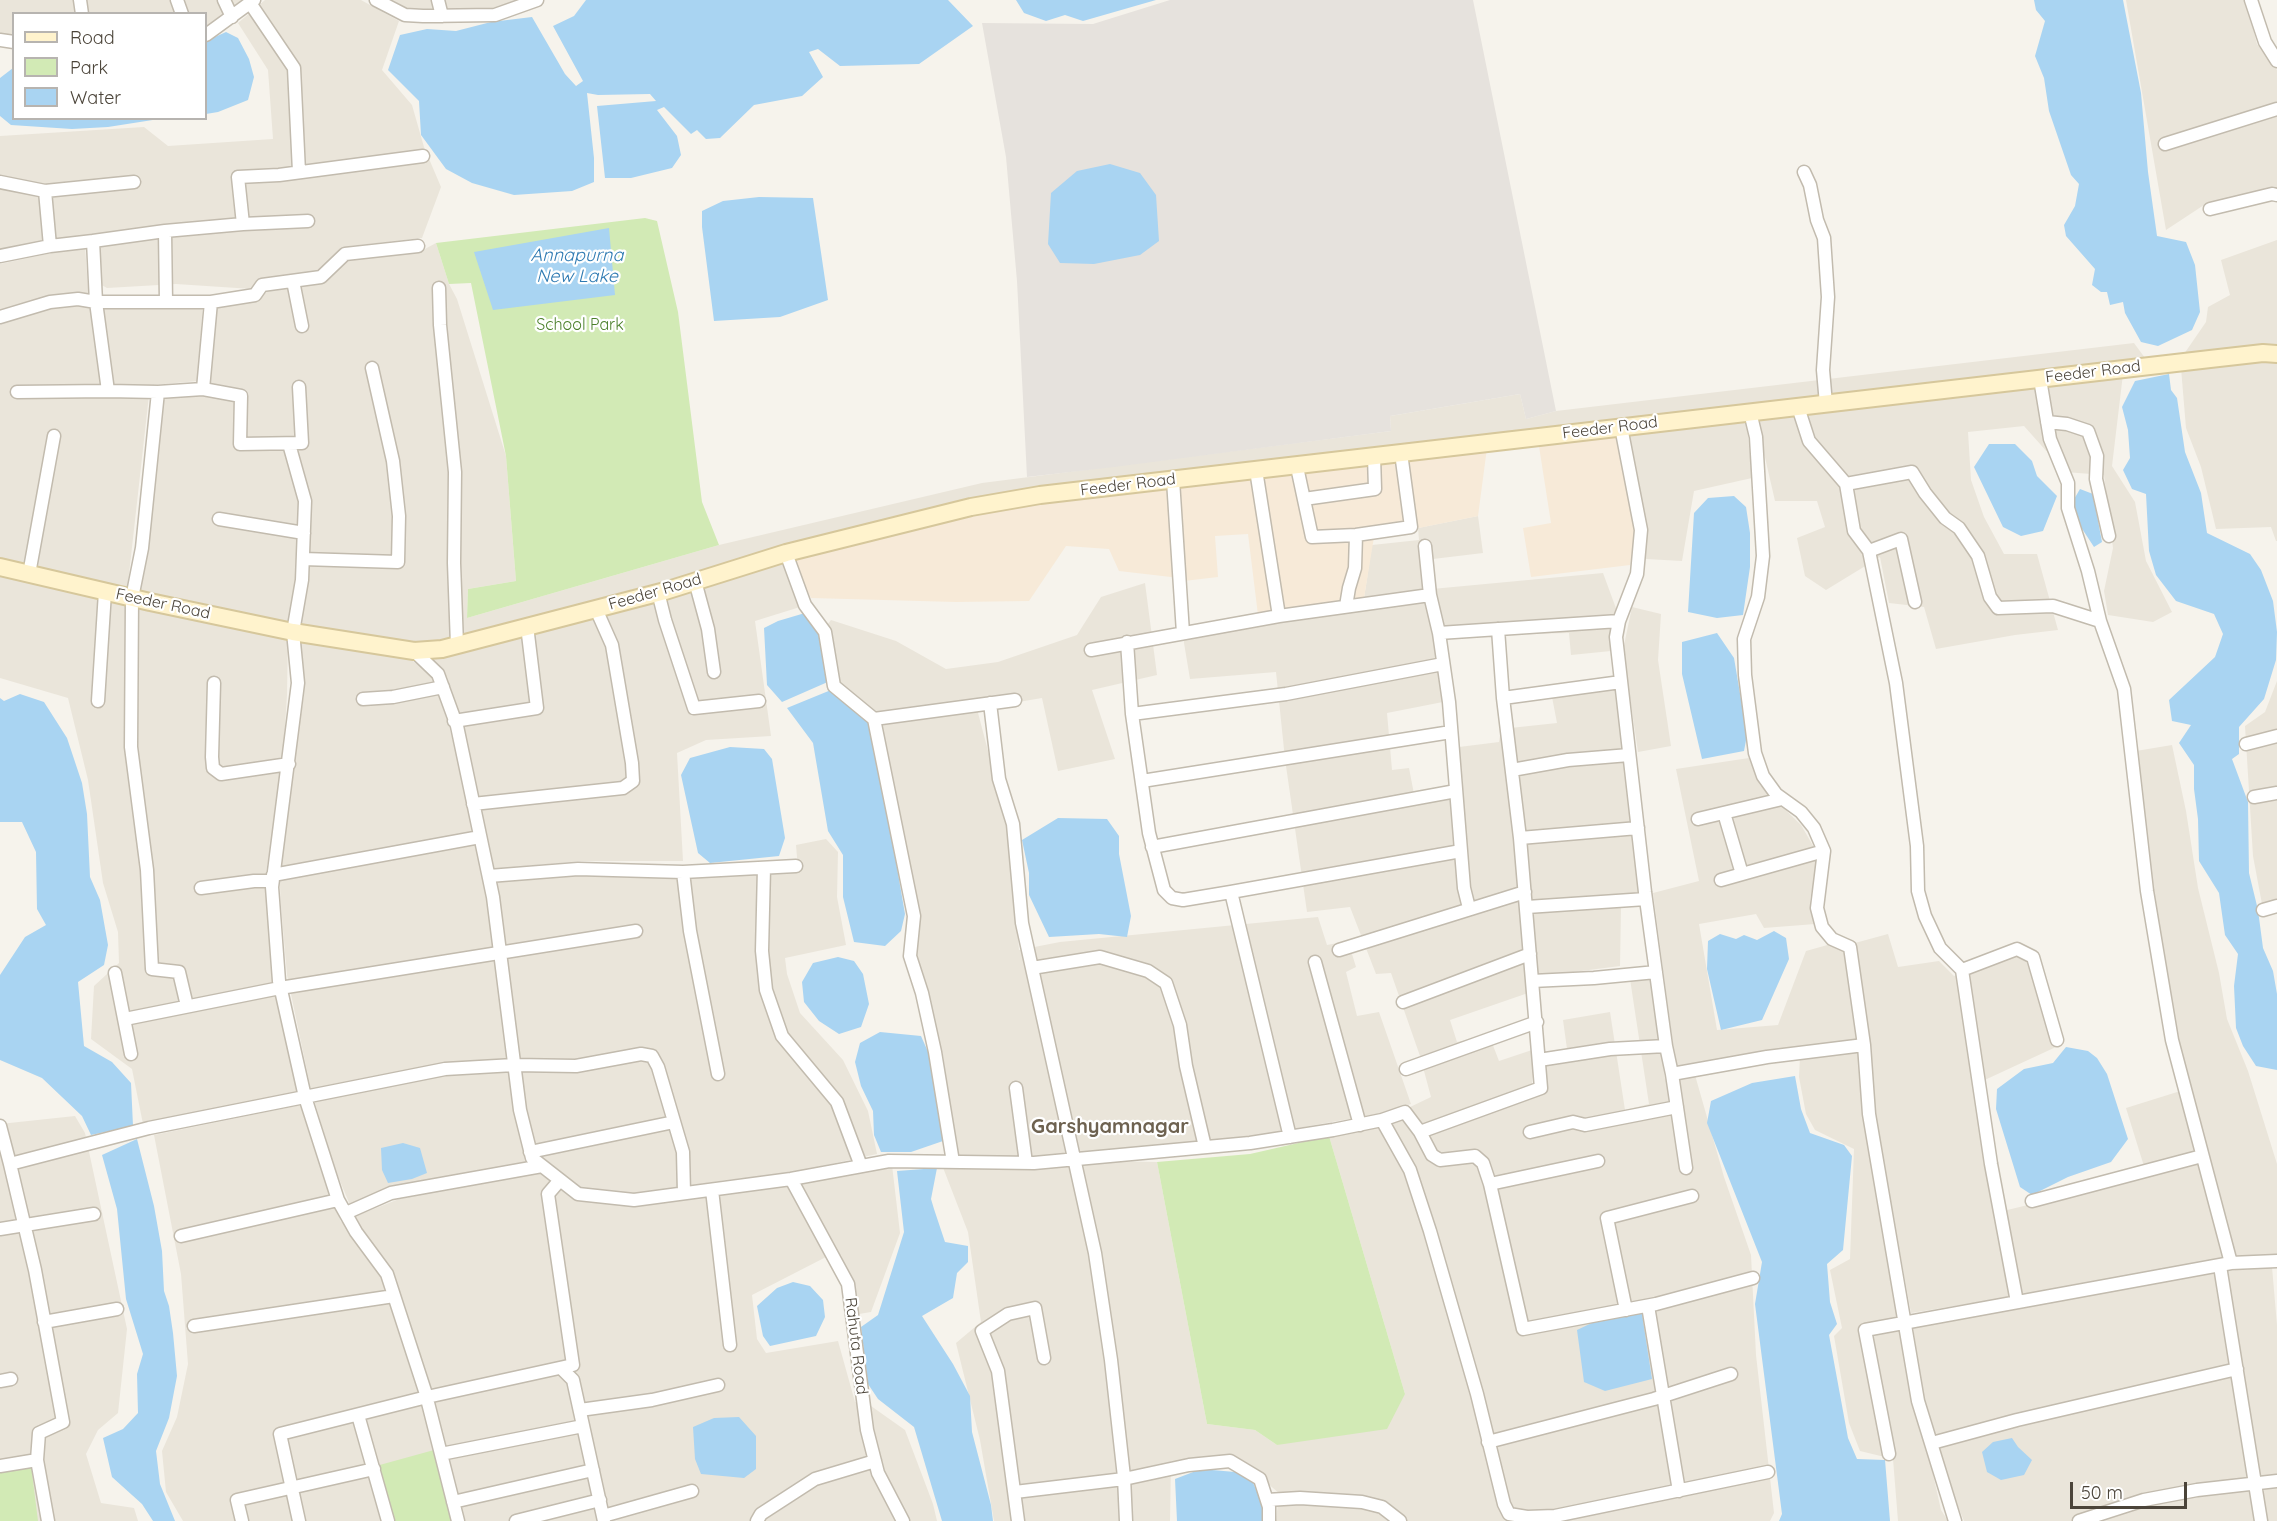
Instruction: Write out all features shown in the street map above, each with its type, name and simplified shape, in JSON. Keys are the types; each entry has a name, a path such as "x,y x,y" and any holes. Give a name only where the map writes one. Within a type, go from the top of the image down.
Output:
{"street":[{"path":"225,0 232,17"},
{"path":"376,0 405,15 442,16 495,15 537,0"},
{"path":"438,0 442,16"},
{"path":"2251,0 2265,42 2277,61"},
{"path":"207,34 252,1 294,68 299,172"},
{"path":"2165,144 2277,109"},
{"path":"243,224 238,177 299,172 423,156"},
{"path":"1804,172 1810,185 1817,220 1824,238 1828,297 1823,370 1826,404"},
{"path":"0,182 45,190 134,182"},
{"path":"45,190 50,246"},
{"path":"2210,209 2271,194 2277,195"},
{"path":"0,256 50,246 165,231 308,221"},
{"path":"165,231 166,302"},
{"path":"93,241 96,302 108,391"},
{"path":"0,317 50,302 78,299 96,302 211,302 255,295 262,285 321,277 345,254 418,246"},
{"path":"293,281 302,326"},
{"path":"439,288 440,325 455,472 454,563 457,645"},
{"path":"203,389 211,302"},
{"name":"Feeder Road","path":"0,567 293,632 414,651 442,649 658,592 786,553 971,507 1041,495 1298,467 1374,456 2040,378 2264,353 2277,354"},
{"path":"303,559 398,562 399,516 393,461 372,368"},
{"path":"2040,378 2050,439 2068,483 2068,508 2088,571 2100,621 2124,689 2147,891 2172,1040 2202,1156 2225,1264 2237,1368 2261,1521"},
{"path":"16,392 158,392 203,389 241,396 240,444 289,444 303,443 299,387"},
{"path":"158,392 142,548 132,598 131,747 147,870 152,969 179,972 187,1006"},
{"path":"1798,407 1809,441 1846,484 1854,531 1869,551 1896,683 1917,846 1918,891 1925,916 1940,948 1962,970 1991,1164 2017,1302"},
{"path":"1750,412 1756,437 1763,556 1758,597 1744,639 1755,753 1763,777 1776,794 1800,812 1814,828 1824,851 1816,908 1822,927 1832,939 1850,947 1864,1045 1869,1114 1918,1401 1955,1521"},
{"path":"2047,422 2067,424 2088,431 2097,456 2096,479 2109,536"},
{"path":"1622,427 1641,530 1637,574 1619,621 1616,637 1646,899 1666,1046 1686,1168"},
{"path":"29,574 54,436"},
{"path":"289,444 305,501 302,580 293,632 298,683 273,878 280,988 305,1097 338,1200 356,1232 387,1274 427,1397 458,1521"},
{"path":"1298,467 1312,537 1356,535 1411,527 1401,453"},
{"path":"1304,499 1375,489 1374,456"},
{"path":"1256,470 1279,616"},
{"path":"1846,484 1912,472 1925,493 1945,518 1959,528 1978,556 1990,597 1998,608 2053,606 2100,621"},
{"path":"1173,480 1183,633"},
{"path":"219,519 304,533"},
{"path":"1346,606 1355,568 1356,535"},
{"path":"1869,551 1901,539 1915,602"},
{"path":"1425,546 1430,595 1439,633 1451,732 1464,888 1470,908"},
{"path":"786,553 805,605 825,632 834,686 874,719 914,916 910,956 922,993 935,1052 953,1162"},
{"path":"695,581 708,629 714,672"},
{"path":"98,701 105,591"},
{"path":"658,592 694,708 759,701"},
{"path":"1091,650 1279,616 1430,595"},
{"path":"473,804 623,788 633,781 612,645 596,609"},
{"path":"1439,633 1619,621"},
{"path":"454,721 537,708 527,626"},
{"path":"1420,1132 1541,1088 1527,908 1503,698 1498,629"},
{"path":"1127,642 1132,714 1152,847 1164,890 1172,898 1183,900 1461,850"},
{"path":"414,651 438,674 454,721 493,897 520,1110 532,1158 578,1194 634,1200 791,1179 889,1161 1026,1163 1205,1147 1290,1137 1360,1125 1405,1113 1420,1132 1432,1155 1440,1160 1475,1156 1483,1163 1490,1184 1523,1329 1648,1306 1753,1278"},
{"path":"1132,714 1286,694 1443,664"},
{"path":"1503,698 1621,682"},
{"path":"214,683 213,768 221,774 289,764"},
{"path":"363,699 393,697 442,687"},
{"path":"874,719 1015,700"},
{"path":"990,704 999,779 1013,824 1022,923 1095,1253 1111,1360 1124,1479 1126,1521"},
{"path":"1142,781 1451,732"},
{"path":"2246,744 2277,736"},
{"path":"1512,770 1568,760 1629,755"},
{"path":"1152,847 1456,791"},
{"path":"2254,797 2277,793"},
{"path":"1698,819 1782,799"},
{"path":"1724,813 1742,874"},
{"path":"1520,838 1638,828"},
{"path":"201,888 273,878 480,837"},
{"path":"1720,880 1824,851"},
{"path":"489,876 578,869 683,872 796,866"},
{"path":"764,868 762,951 766,990 782,1036 837,1102 861,1166"},
{"path":"683,872 690,931 718,1074"},
{"path":"1339,950 1525,891"},
{"path":"1231,892 1290,1137"},
{"path":"1527,908 1646,899"},
{"path":"2263,910 2277,906"},
{"path":"125,1019 280,988 636,931"},
{"path":"1962,970 2017,949 2033,957 2057,1040"},
{"path":"1402,1002 1530,954"},
{"path":"1032,968 1100,957 1148,971 1166,983 1180,1025 1186,1066 1205,1147"},
{"path":"1315,962 1360,1125"},
{"path":"1532,981 1656,972"},
{"path":"115,973 131,1054"},
{"path":"1406,1069 1537,1022"},
{"path":"1672,1074 1767,1057 1864,1045"},
{"path":"1539,1060 1610,1049 1666,1046"},
{"path":"10,1164 149,1128 445,1069 514,1065 576,1066 641,1054 652,1056 658,1067 683,1152 684,1193"},
{"path":"1016,1088 1026,1163"},
{"path":"1530,1132 1573,1122 1585,1125 1677,1107"},
{"path":"1382,1120 1410,1170 1430,1231 1477,1394 1504,1504 1505,1517 1538,1519 1768,1472"},
{"path":"531,1152 674,1122"},
{"path":"0,1126 24,1225 63,1422 39,1433 37,1460 48,1521"},
{"path":"2032,1201 2202,1156"},
{"path":"1490,1184 1598,1161"},
{"path":"346,1214 392,1193 542,1166"},
{"name":"Rahuta Road","path":"791,1179 848,1284 867,1430 878,1473 903,1521"},
{"path":"299,1521 280,1434 427,1397 573,1365 548,1194 560,1180"},
{"path":"712,1190 730,1345"},
{"path":"1626,1310 1607,1218 1692,1196"},
{"path":"181,1236 338,1200"},
{"path":"0,1229 94,1214"},
{"path":"1889,1454 1865,1330 2225,1264 2277,1261"},
{"path":"194,1326 394,1296"},
{"path":"1648,1306 1679,1491"},
{"path":"1018,1521 998,1371 982,1331 1008,1314 1035,1308 1044,1358"},
{"path":"44,1322 117,1309"},
{"path":"561,1368 573,1380 604,1519 692,1491"},
{"path":"1932,1443 2017,1420 2237,1368"},
{"path":"1488,1442 1550,1428 1664,1396 1731,1374"},
{"path":"580,1410 651,1400 718,1385"},
{"path":"358,1415 388,1521"},
{"path":"441,1454 583,1426"},
{"path":"0,1466 37,1460"},
{"path":"757,1521 761,1514 815,1479 875,1461"},
{"path":"1015,1492 1124,1479 1190,1465 1230,1461 1260,1479 1269,1507 1269,1521"},
{"path":"242,1521 237,1500 374,1469"},
{"path":"453,1502 593,1470"},
{"path":"2079,1521 2144,1500 2197,1490 2277,1481"},
{"path":"1267,1500 1300,1498 1362,1502 1382,1507 1400,1521"},
{"path":"516,1521 600,1500"}],"shaded area":[{"path":"0,0 242,0 207,28 207,12 12,12 12,37 0,35"},
{"path":"265,0 361,0 399,21 382,70 412,105 424,147 441,187 422,238 350,246 317,273 262,278 252,289 176,284 107,288 98,283 93,236 0,252 0,136 144,127 168,146 273,139 268,70 238,23"},
{"path":"390,0 519,0 498,8 408,9"},
{"path":"1170,0 1473,0 1556,411 1526,419 1520,394 1390,416 1391,431 1027,477 1017,281 1006,157 982,23 1093,24"},
{"path":"2126,0 2246,0 2257,44 2277,70 2277,201 2272,187 2204,205 2166,230"},
{"path":"2277,240 2277,346 2184,354 2206,322 2208,307 2230,295 2221,260"},
{"path":"436,243 449,284 457,299 506,456 516,581 468,589 467,618 719,545 982,483 1391,431 1390,416 1520,394 1526,419 1556,411 2134,343 2145,358 1119,479 761,555 463,635 417,645 303,627 139,593 147,558 163,397 207,396 217,301 326,280 344,261 423,250"},
{"path":"85,246 89,302 203,299 198,381 153,385 149,395 127,592 0,561 0,264"},
{"path":"2277,359 2276,541 2271,527 2216,529 2201,467 2186,428 2181,368"},
{"path":"2123,374 2112,466 2135,502 2146,561 2172,612 2153,622 2108,615 2104,591 2113,548 2104,475 2065,472 2024,426 1968,432 1971,480 1984,517 2004,554 2037,554 2058,630 1936,649 1924,607 1889,603 1880,557 1826,590 1805,576 1797,538 1825,527 1817,501 1775,501 1756,418"},
{"path":"1746,415 1752,478 1694,491 1682,561 1646,559 1646,531 1627,431"},
{"path":"1617,431 1636,529 1630,565 1531,577 1523,528 1551,523 1538,440"},
{"path":"1487,448 1478,516 1374,537 1364,598 1258,615 1248,534 1215,536 1218,577 1184,581 1171,577 1119,571 1109,549 1066,546 1029,601 956,602 811,598 791,557 975,511 1049,503 1155,486"},
{"path":"1478,516 1483,553 1433,559 1432,589 1603,573 1617,611 1611,651 1571,655 1569,633 1446,636 1453,700 1387,713 1392,770 1409,768 1414,794 1463,786 1459,747 1499,742 1501,729 1557,723 1552,697 1616,687 1641,904 1621,907 1620,966 1527,978 1528,993 1450,1020 1457,1042 1489,1035 1499,1061 1535,1049 1532,1084 1423,1125 1408,1108 1431,1097 1420,1056 1391,973 1376,974 1350,907 1307,912 1285,759 1276,672 1190,679 1183,637 1367,610 1364,598 1372,545 1419,540 1418,528"},
{"path":"783,558 800,607 755,621 771,736 706,740 677,753 683,861 582,861 492,869 447,677 425,654"},
{"path":"0,576 145,610 288,636 282,774 266,873 272,980 298,1092 143,1124 132,1069 91,1039 94,986 119,963 118,932 103,883 88,780 68,698 0,678"},
{"path":"1145,583 1157,675 1092,690 1115,759 1058,771 1042,698 977,709 1009,831 1019,950 1060,942 1318,917 1327,945 1348,941 1356,967 1346,972 1357,1016 1379,1012 1411,1104 1383,1113 1241,1138 1040,1157 957,1156 943,1055 914,958 893,798 876,712 835,683 826,626 831,620 896,641 946,669 998,662 1077,635 1101,597"},
{"path":"1632,607 1661,614 1658,660 1671,746 1638,752 1623,650"},
{"path":"299,639 409,658 432,676 449,725 473,821 487,895 506,1051 525,1162 381,1190 350,1205 335,1169 311,1090 287,975 279,868 304,694"},
{"path":"2277,681 2277,900 2262,904 2253,856 2245,726 2265,712"},
{"path":"2172,745 2186,811 2198,888 2219,973 2227,1019 2248,1071 2277,1164 2277,1254 1911,1313 1875,1115 1855,943 1888,934 1898,967 1939,961 1954,976 2015,955 2029,960 2056,1047 1976,1084 1995,1213 2147,1176 2126,1108 2190,1088 2174,1034 2151,881 2136,751"},
{"path":"1749,758 1760,785 1801,825 1819,856 1810,900 1815,924 1764,928 1756,914 1699,924 1717,1030 1778,1025 1806,951 1831,944 1845,952 1859,1041 1676,1067 1653,893 1699,881 1676,769"},
{"path":"826,839 838,852 837,897 846,945 785,958 787,974 800,1013 843,1060 868,1111 877,1154 785,1174 726,1180 630,1195 577,1187 537,1154 523,1100 496,881 583,873 798,869 796,845"},
{"path":"1652,976 1665,1079 1695,1075 1724,1177 1751,1255 1756,1355 1774,1513 1770,1521 1276,1521 1279,1493 1238,1459 1171,1461 1170,1521 994,1521 980,1440 956,1343 981,1322 968,1232 942,1165 1028,1169 1101,1161 1157,1162 1207,1424 1255,1430 1277,1445 1405,1394 1329,1136 1404,1120 1418,1139 1540,1093 1541,1053 1567,1049 1563,1020 1610,1012 1625,1110 1649,1104 1630,979"},
{"path":"1860,1051 1926,1443 1941,1510 1948,1521 1898,1521 1893,1459 1860,1451 1849,1423 1834,1336 1842,1328 1830,1270 1850,1259 1854,1149 1815,1130 1806,1114 1799,1077 1800,1057"},
{"path":"301,1105 341,1222 399,1199 538,1172 571,1198 626,1206 722,1194 892,1165 900,1233 871,1312 859,1314 841,1255 826,1257 752,1295 757,1339 766,1353 838,1341 855,1402 871,1406 905,1430 933,1504 937,1521 183,1521 166,1492 162,1451 177,1417 188,1364 181,1274 154,1135"},
{"path":"75,1116 85,1133 127,1329 118,1413 98,1430 86,1454 101,1503 134,1508 138,1521 0,1521 0,1124"},
{"path":"2272,1267 2277,1325 2277,1521 1964,1521 1948,1482 1925,1405 1913,1327 2214,1272"}],"green space":[{"name":"School Park","path":"645,218 657,221 678,312 702,502 719,545 467,618 468,589 516,581 506,456 471,283 449,284 436,243"},
{"path":"1329,1136 1405,1394 1387,1429 1277,1445 1255,1430 1207,1424 1157,1162 1250,1154"},
{"path":"434,1450 454,1521 391,1521 376,1466"},
{"path":"31,1465 38,1521 0,1521 0,1472"}],"water":[{"path":"586,0 948,0 973,26 919,64 840,66 818,49 809,52 823,77 802,96 754,105 720,138 706,139 697,130 691,134 664,107 657,110 677,136 681,155 672,168 631,178 605,178 597,106 656,101 650,94 598,95 587,93 594,158 594,182 572,191 514,195 472,183 446,169 421,135 419,101 388,70 400,35 427,29 456,31 491,22 532,17 565,74 576,86 583,81 553,26 574,16"},
{"path":"1016,0 1156,0 1083,21 1065,15 1046,21 1024,13"},
{"path":"2034,0 2123,0 2141,93 2148,172 2157,236 2186,242 2195,265 2200,312 2192,330 2158,346 2141,342 2125,313 2123,302 2110,305 2107,292 2101,292 2092,285 2095,269 2066,236 2064,225 2075,206 2079,184 2071,175 2049,111 2044,78 2035,56 2045,21 2036,10"},
{"path":"226,32 238,38 249,59 254,77 248,100 207,114 207,41"},
{"path":"12,69 12,120 153,120 108,127 72,129 11,125 0,116 0,78"},
{"path":"1110,164 1140,173 1156,195 1159,241 1140,255 1094,264 1060,263 1048,244 1051,193 1077,171"},
{"path":"759,197 813,198 828,300 780,317 714,321 702,211 723,201"},
{"name":"Annapurna New Lake","path":"609,228 615,295 493,310 474,252"},
{"path":"2169,374 2171,390 2177,398 2185,452 2201,493 2207,533 2250,554 2261,570 2273,601 2277,632 2276,660 2264,699 2239,727 2239,754 2232,759 2248,802 2249,873 2258,910 2263,948 2273,971 2277,994 2277,1070 2256,1066 2243,1046 2236,1028 2234,986 2238,954 2225,935 2219,893 2199,861 2194,765 2179,743 2191,725 2172,721 2169,700 2215,657 2223,634 2214,614 2176,601 2156,575 2149,551 2146,494 2132,489 2123,470 2130,458 2128,430 2122,407 2135,381"},
{"path":"1989,444 2015,444 2032,461 2037,476 2057,496 2043,531 2021,536 2003,527 1974,467"},
{"path":"2080,489 2093,494 2102,542 2094,547 2075,518 2073,501"},
{"path":"1734,496 1746,507 1750,533 1750,567 1743,615 1717,618 1688,612 1694,513 1708,498"},
{"path":"805,613 822,637 830,681 782,702 767,685 764,628"},
{"path":"1717,633 1734,658 1747,735 1744,751 1702,759 1682,674 1682,642"},
{"path":"831,690 872,723 905,914 901,931 885,946 854,942 843,897 843,855 828,831 813,743 787,708"},
{"path":"20,694 44,702 67,738 82,783 87,814 90,877 100,900 108,945 104,965 78,982 84,1046 112,1062 131,1083 133,1126 91,1135 82,1116 42,1078 0,1060 0,975 25,937 46,925 37,909 36,852 22,822 0,822 0,698 4,701"},
{"path":"730,747 764,749 772,759 785,838 779,856 710,863 698,853 681,775 690,758"},
{"path":"1058,818 1107,819 1119,836 1119,854 1131,916 1127,937 1099,934 1049,937 1029,895 1029,873 1022,840"},
{"path":"1774,931 1786,938 1789,959 1762,1020 1721,1030 1707,969 1708,941 1720,934 1736,939 1744,935 1757,940"},
{"path":"838,957 854,961 863,974 869,1004 861,1027 839,1034 819,1021 804,1002 802,982 813,963"},
{"path":"880,1032 921,1036 933,1063 943,1109 943,1141 911,1152 881,1152 874,1135 873,1111 861,1086 855,1062 860,1043"},
{"path":"2066,1047 2088,1051 2097,1058 2107,1074 2128,1139 2111,1162 2068,1177 2032,1195 2020,1187 1996,1109 1997,1089 2024,1069 2053,1063"},
{"path":"1795,1076 1801,1109 1810,1133 1844,1145 1852,1156 1843,1250 1827,1264 1830,1302 1837,1324 1829,1335 1848,1438 1857,1459 1885,1460 1890,1521 1779,1521 1782,1514 1755,1304 1762,1262 1707,1123 1711,1101 1752,1083"},
{"path":"137,1139 154,1206 162,1251 164,1291 173,1333 177,1376 169,1418 156,1451 160,1484 175,1521 153,1521 142,1504 112,1477 103,1438 123,1429 138,1413 137,1374 143,1354 126,1299 117,1209 102,1155"},
{"path":"403,1143 420,1148 427,1173 412,1179 388,1183 382,1170 381,1148"},
{"path":"937,1168 931,1199 934,1209 945,1242 968,1246 968,1262 957,1273 953,1298 922,1316 953,1364 970,1396 972,1432 993,1521 942,1521 914,1427 878,1399 868,1384 861,1327 878,1315 904,1232 897,1171"},
{"path":"793,1282 810,1286 823,1300 825,1317 816,1336 770,1346 763,1336 757,1306 777,1288"},
{"path":"1629,1313 1642,1314 1652,1379 1605,1391 1584,1382 1577,1330 1598,1320"},
{"path":"739,1417 756,1436 756,1469 744,1478 701,1474 695,1459 693,1427 714,1418"},
{"path":"2012,1438 2032,1460 2024,1475 2001,1480 1987,1472 1982,1452 1993,1442"},
{"path":"1201,1469 1235,1472 1252,1480 1261,1502 1264,1521 1177,1521 1175,1479"}],"district":[{"name":"Garshyamnagar","path":"1110,1127"}]}
